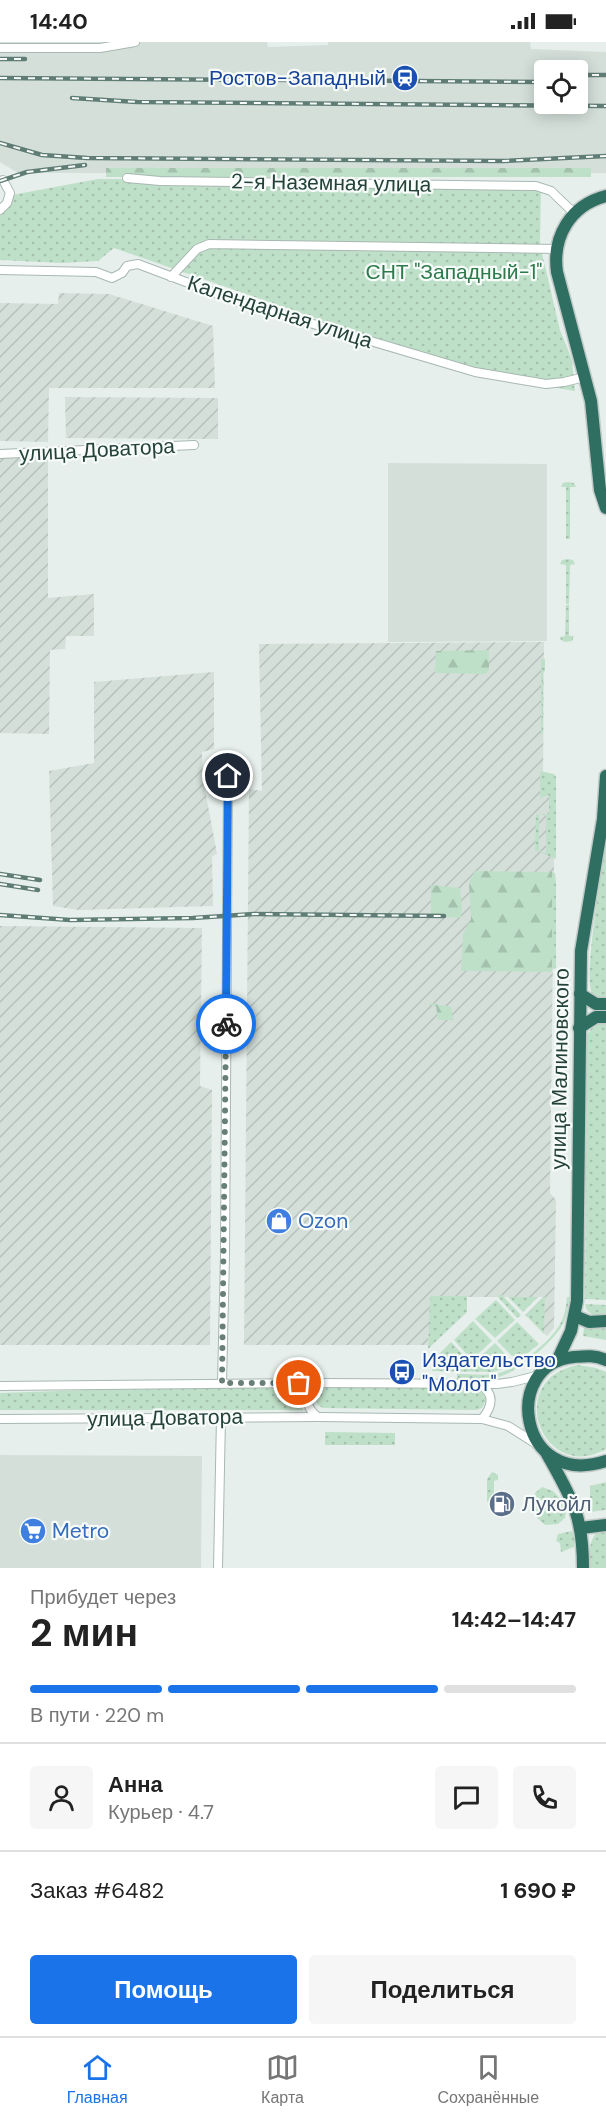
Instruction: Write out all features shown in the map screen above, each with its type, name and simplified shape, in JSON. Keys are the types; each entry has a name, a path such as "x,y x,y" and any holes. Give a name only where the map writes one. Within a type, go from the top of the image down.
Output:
{"highway":[{"path":"606,196 574,213 562,232 557,249 557,272 585,377 594,423 600,490 606,508"},
{"name":"улица Малиновского","path":"557,1361 572,1331 575,1316 579,1028 583,932 603,819 606,776"},
{"path":"580,994 596,1004 606,1004"},
{"path":"579,1028 596,1017 606,1017"},
{"path":"575,1316 590,1322 606,1321"},
{"path":"583,1568 581,1528 572,1497 530,1428 527,1409 533,1387 541,1374 557,1361 567,1357 591,1356 606,1360"},
{"path":"543,1449 568,1465 591,1466 606,1461"},
{"path":"581,1528 606,1525"}],"street":[{"path":"0,48 100,48 135,42"},
{"name":"2-я Наземная улица","path":"127,178 160,181 536,186 551,191 574,213"},
{"path":"0,210 7,203 10,193 3,180"},
{"path":"171,277 197,249 209,244 557,249"},
{"name":"Календарная улица","path":"0,270 96,272 112,278 117,277 127,266 138,264 239,302 475,372 546,384 585,377"},
{"name":"улица Доватора","path":"0,454 194,445"},
{"name":"улица Доватора","path":"222,1383 228,776"},
{"name":"улица Доватора","path":"0,1386 222,1383 478,1384 512,1382 541,1374"},
{"path":"318,1383 310,1388 307,1398 309,1409 318,1417"},
{"path":"478,1384 488,1391 491,1400 490,1408 482,1419"},
{"path":"218,1568 221,1417"},
{"name":"улица Доватора","path":"0,1419 318,1417 482,1419 508,1426 543,1449"}],"shaded area":[{"path":"0,42 267,42 268,47 328,45 328,42 530,42 531,49 606,52 606,173 18,173 0,162"},
{"path":"59,293 109,294 213,326 215,388 49,388 48,442 0,441 0,303 58,304"},
{"path":"65,397 218,398 218,439 66,438"},
{"path":"0,458 48,458 48,598 94,594 94,636 66,636 65,649 50,650 49,734 0,733"},
{"path":"388,463 547,464 547,641 388,642"},
{"path":"544,642 543,790 555,791 550,1193 556,1200 554,1328 547,1336 525,1315 543,1297 431,1297 428,1345 244,1345 249,789 262,791 259,644"},
{"path":"214,672 214,749 202,752 203,779 217,854 212,856 213,906 79,910 53,906 49,771 94,763 94,682"},
{"path":"0,926 202,928 200,1086 212,1090 210,1345 0,1345"},
{"path":"0,1455 202,1456 201,1568 0,1568"}],"green space":[{"path":"106,168 591,168 591,177 106,177"},
{"name":"СНТ \"Западный-1\"","path":"98,179 541,182 540,245 560,330 572,360 575,391 478,375 114,248 98,261 61,263 0,260 0,205 12,195"},
{"path":"567,482 574,483 576,487 570,487 570,539 566,539 566,487 561,487"},
{"path":"562,560 573,560 575,564 570,565 569,604 566,604 566,565 560,564"},
{"path":"566,605 569,605 569,636 574,636 572,641 565,642 560,637 565,636"},
{"path":"489,650 489,670 486,674 435,672 436,651"},
{"path":"541,659 545,659 543,734 541,734"},
{"path":"540,771 554,774 556,777 556,859 535,850 536,815 549,814 549,795 540,798","holes":["539,815 546,815 546,853 539,851"]},
{"path":"606,841 606,998 601,999 593,995 590,985 590,968"},
{"path":"475,871 552,872 552,972 461,971 463,934 471,919 469,882"},
{"path":"552,872 555,874 556,882 556,968 552,969"},
{"path":"431,885 460,888 461,918 431,916"},
{"path":"430,1003 451,1007 453,1020 438,1020 436,1006"},
{"path":"599,1023 606,1024 606,1300 585,1299 587,1035 593,1026"},
{"path":"501,1294 521,1315 517,1318 498,1297"},
{"path":"430,1296 467,1296 467,1312 428,1349"},
{"path":"545,1296 544,1334 526,1315"},
{"path":"508,1297 538,1297 523,1312"},
{"path":"567,1297 570,1297 563,1324 552,1339 525,1363 507,1374 494,1378 457,1380 457,1374 499,1373 524,1360 556,1331 563,1318"},
{"path":"496,1300 515,1320 495,1338 475,1319"},
{"path":"585,1304 606,1305 606,1314 592,1315"},
{"path":"473,1321 492,1341 476,1356 468,1356 454,1340"},
{"path":"517,1322 539,1344 524,1356 512,1356 497,1341"},
{"path":"584,1327 606,1328 606,1340 583,1336"},
{"path":"451,1342 467,1359 513,1360 515,1362 493,1372 432,1371 434,1359"},
{"path":"495,1343 507,1356 481,1356"},
{"path":"578,1365 606,1372 606,1449 584,1456 564,1453 549,1442 540,1426 537,1407 541,1389 555,1374"},
{"path":"303,1387 300,1398 303,1410 0,1410 0,1393"},
{"path":"318,1388 478,1388 483,1392 486,1400 482,1408 476,1410 323,1408 318,1405 314,1397"},
{"path":"325,1432 395,1433 395,1445 325,1445"},
{"path":"492,1472 498,1475 498,1480 494,1481 494,1500 487,1502 487,1479"},
{"path":"606,1482 606,1510 590,1512 590,1486"},
{"path":"542,1487 553,1491 567,1506 565,1518 558,1524 545,1525 536,1517 534,1503 552,1504 552,1501 542,1502 541,1499 540,1502 534,1502 535,1493"},
{"path":"572,1531 574,1547 561,1552 560,1543 556,1541 558,1534"},
{"path":"598,1531 606,1531 606,1568 589,1568 591,1543"}],"railway":[{"path":"0,59 25,59"},
{"path":"588,75 606,75"},
{"path":"0,78 534,82"},
{"path":"72,98 137,102 606,106"},
{"path":"0,143 42,155 87,158 503,161 606,156"},
{"path":"0,181 27,172 85,165"},
{"path":"0,874 40,880"},
{"path":"0,884 38,890"},
{"path":"0,915 70,920 193,918 254,914 444,916"}],"way so far":[{"path":"226,1024 222,1383 299,1383"}],"place":[{"name":"Ростов-Западный","path":"405,78"},
{"name":"Ozon","path":"279,1221"},
{"name":"Издательство \"Молот\"","path":"402,1372"},
{"name":"Лукойл","path":"502,1504"},
{"name":"Metro","path":"33,1531"}],"route":[{"path":"226,1024 228,776"}]}
